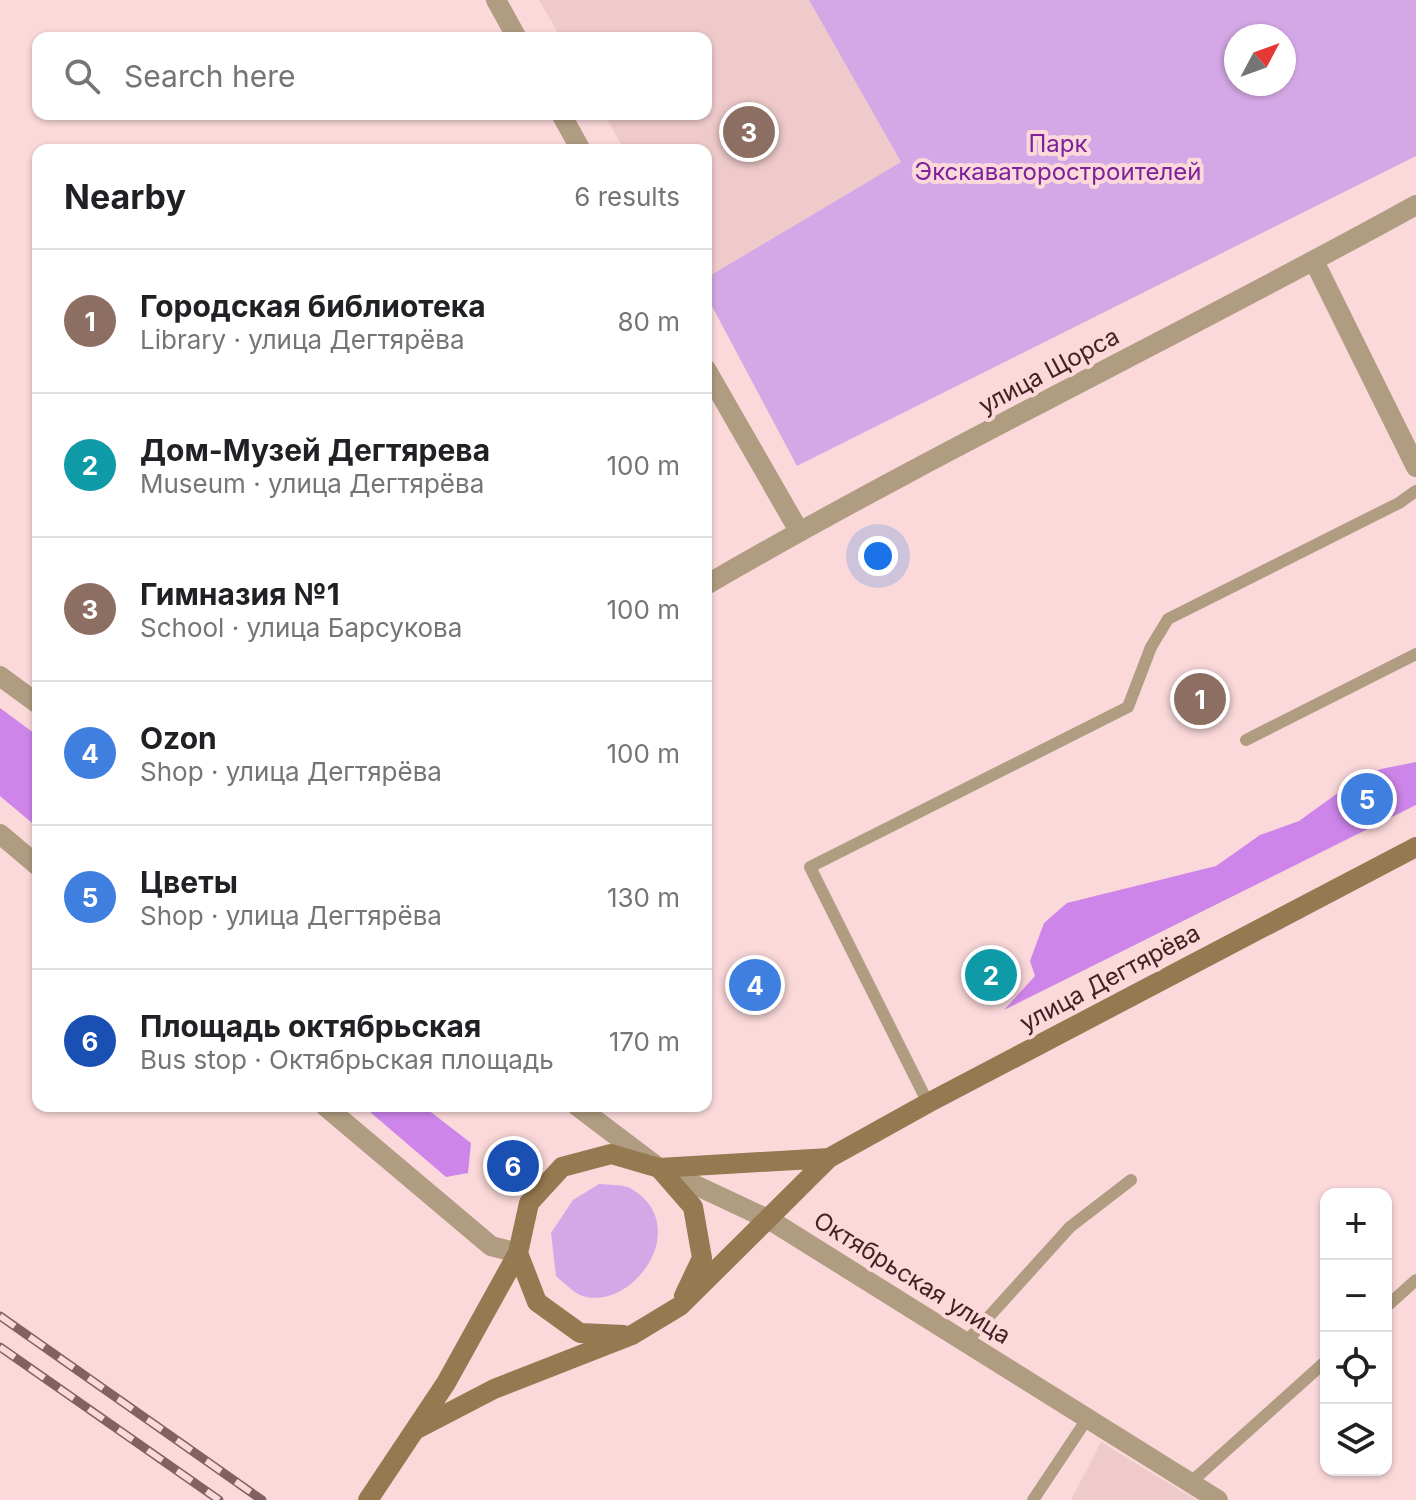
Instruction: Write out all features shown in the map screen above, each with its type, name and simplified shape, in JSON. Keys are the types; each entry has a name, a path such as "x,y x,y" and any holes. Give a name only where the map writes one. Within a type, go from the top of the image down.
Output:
{"main road":[{"name":"улица Дегтярёва","path":"680,1306 770,1220 829,1158 1416,847"},
{"path":"368,1500 417,1429 518,1253 529,1203 562,1167 611,1154 659,1168 693,1207 702,1258 680,1306 632,1335 494,1389 417,1429"},
{"name":"улица Дегтярёва","path":"659,1168 829,1158"},
{"path":"518,1253 537,1302 580,1333 632,1335"}],"street":[{"path":"496,0 514,32"},
{"path":"564,120 578,144"},
{"name":"улица Щорса","path":"712,582 799,531 1416,205"},
{"path":"1314,261 1416,467"},
{"path":"712,379 799,531"},
{"path":"0,676 32,700"},
{"path":"0,834 32,861"},
{"path":"332,1112 491,1246 518,1253"},
{"name":"Октябрьская улица","path":"585,1112 659,1168 770,1220 1218,1500"}],"lane":[{"path":"928,1103 810,867 1128,707 1151,647 1168,619 1399,503 1416,491"},
{"path":"1246,740 1416,654"},
{"path":"966,1342 1070,1227 1131,1180"},
{"path":"1392,1302 1416,1280"},
{"path":"1190,1483 1320,1366"},
{"path":"1033,1500 1087,1419"}],"shaded area":[{"path":"539,0 809,0 901,162 712,274 712,144 621,144 607,120 712,120 712,32 558,32"},
{"path":"0,708 32,732 32,823 0,796"},
{"path":"1416,762 1416,805 1004,1010 1035,976 1030,961 1044,923 1067,903 1216,866 1260,835 1299,821 1353,782 1381,769"},
{"path":"370,1112 431,1112 471,1143 468,1173 446,1177"},
{"path":"1101,1442 1196,1500 1071,1500"}],"green space":[{"name":"Парк Экскаваторостроителей","path":"809,0 1416,0 1416,156 797,466 712,306 712,274 901,162"},
{"path":"599,1184 630,1188 649,1204 657,1223 657,1243 649,1263 636,1280 619,1292 599,1298 580,1295 556,1276 551,1233 573,1200"}],"railway":[{"path":"0,1316 262,1500"},
{"path":"0,1347 219,1500"}],"place":[{"name":"Гимназия №1","path":"749,132"},
{"name":"Городская библиотека","path":"1200,699"},
{"name":"Цветы","path":"1367,799"},
{"name":"Дом-Музей Дегтярева","path":"991,975"},
{"name":"Ozon","path":"755,985"},
{"name":"Площадь октябрьская","path":"513,1166"}]}
